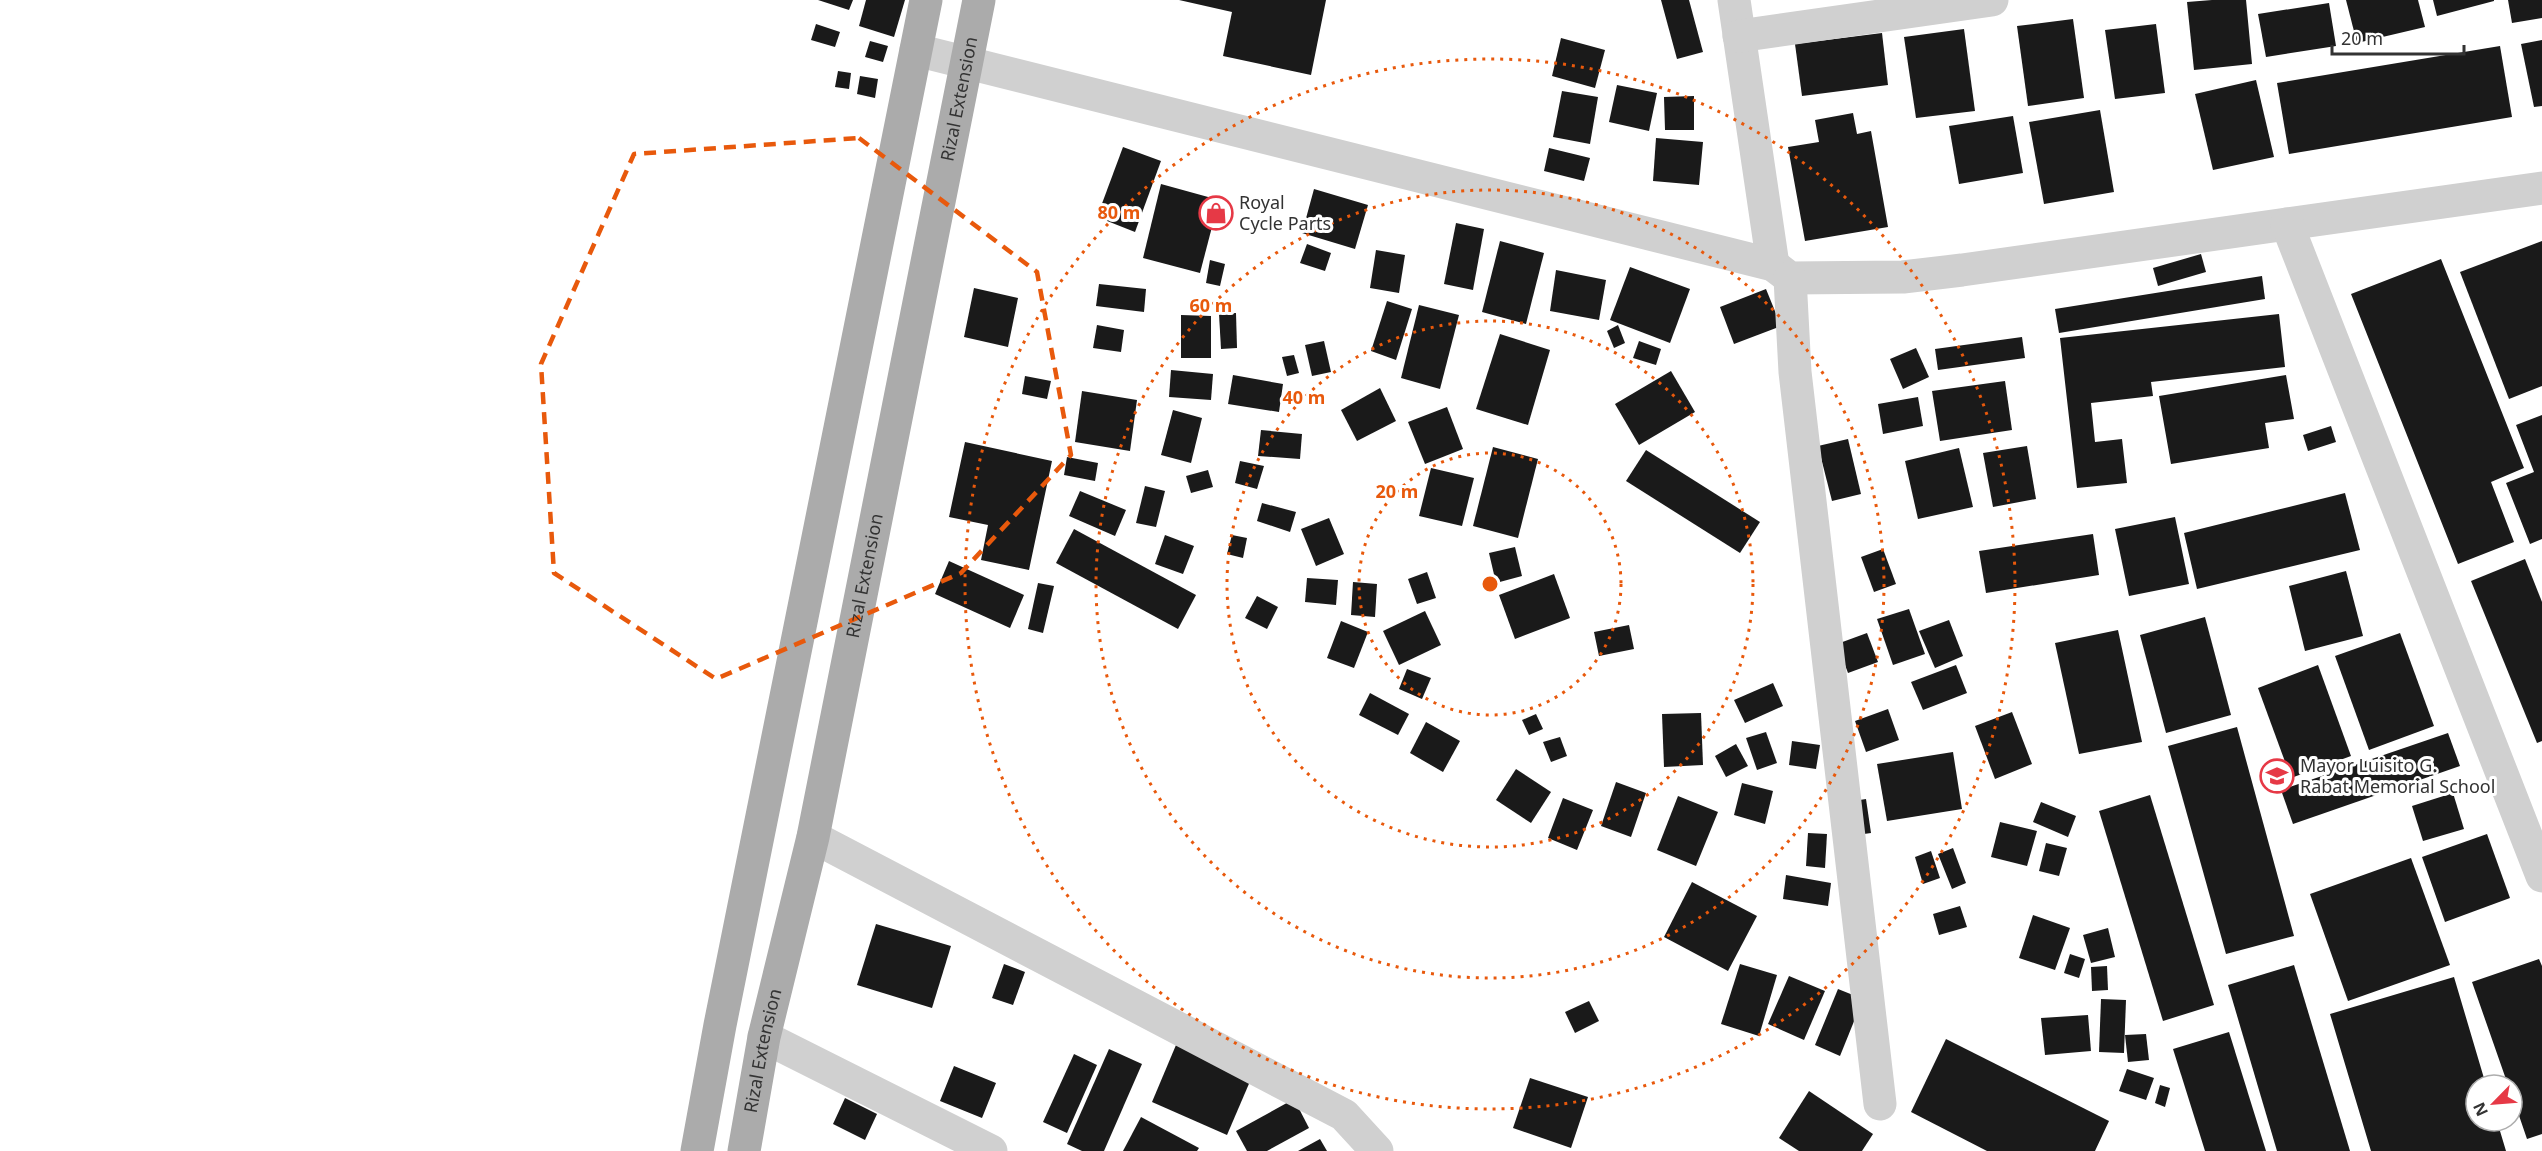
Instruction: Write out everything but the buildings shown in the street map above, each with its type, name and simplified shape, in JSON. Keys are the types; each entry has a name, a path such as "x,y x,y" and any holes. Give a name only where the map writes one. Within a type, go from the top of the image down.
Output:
{"main road":[{"path":"697,1151 720,1025 926,0"},
{"name":"Rizal Extension","path":"744,1151 764,1036 813,837 979,0"}],"street":[{"path":"1734,0 1781,272 1795,372 1880,1104"},
{"path":"1740,36 1992,0"},
{"path":"916,51 1781,272 1903,277 2542,189"},
{"path":"2287,224 2542,876"},
{"path":"813,837 1344,1115 1377,1151"},
{"path":"764,1036 991,1151"}],"highlighted area":[{"path":"859,138 1037,272 1071,455 961,573 716,679 554,573 541,364 634,154"}],"place":[{"name":"Royal Cycle Parts","path":"1216,213"},
{"name":"Mayor Luisito G. Rabat Memorial School","path":"2277,776"}]}
